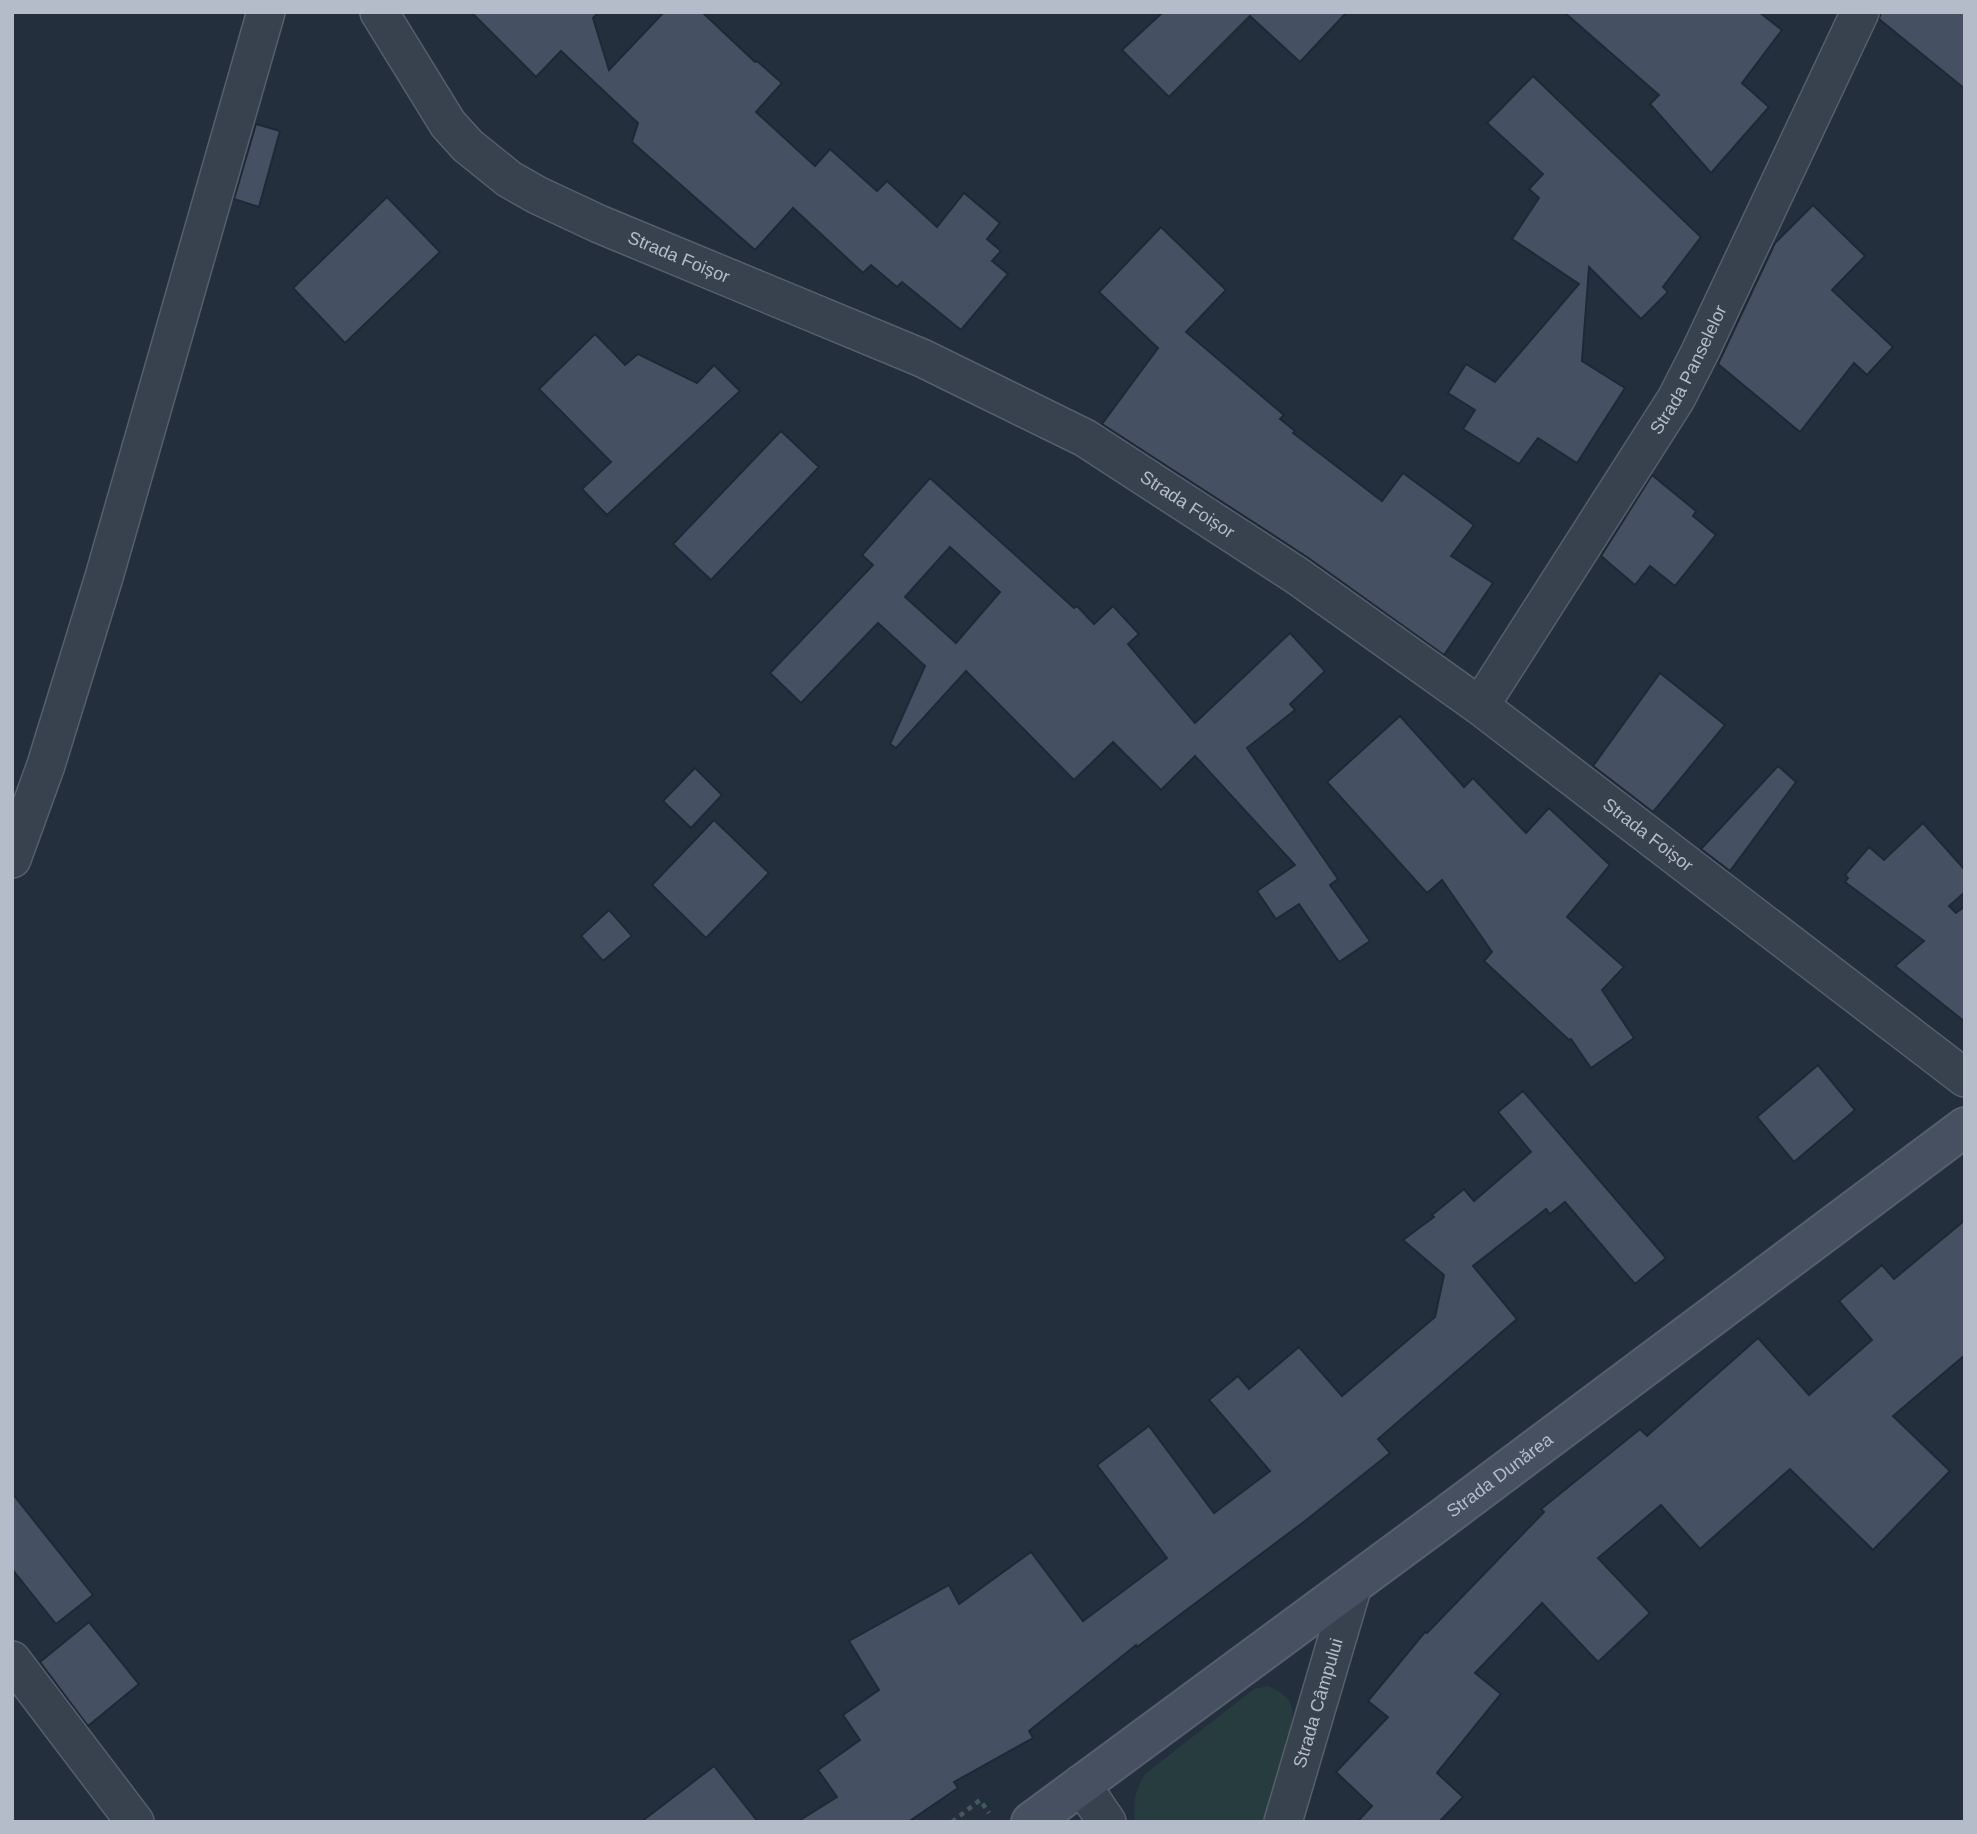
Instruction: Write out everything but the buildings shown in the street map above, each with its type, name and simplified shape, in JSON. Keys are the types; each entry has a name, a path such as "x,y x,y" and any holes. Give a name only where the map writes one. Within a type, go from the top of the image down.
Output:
{"street":[{"path":"12,859 46,765 104,577 265,12"},
{"name":"Strada Foișor","path":"379,12 448,124 478,155 509,179 589,219 922,358 1085,438 1296,575 1480,706 1965,1078"},
{"name":"Strada Panselelor","path":"1480,706 1676,399 1860,12"},
{"name":"Strada Dunărea","path":"1031,1822 1353,1586 1965,1127"},
{"name":"Strada Câmpului","path":"1283,1822 1353,1586"},
{"path":"12,1660 135,1822"},
{"path":"1081,1784 1107,1822"}],"path":[{"path":"952,1822 980,1800"}],"green space":[{"path":"1268,1686 1289,1700 1292,1718 1263,1822 1135,1822 1136,1797 1145,1774 1254,1689"}]}
